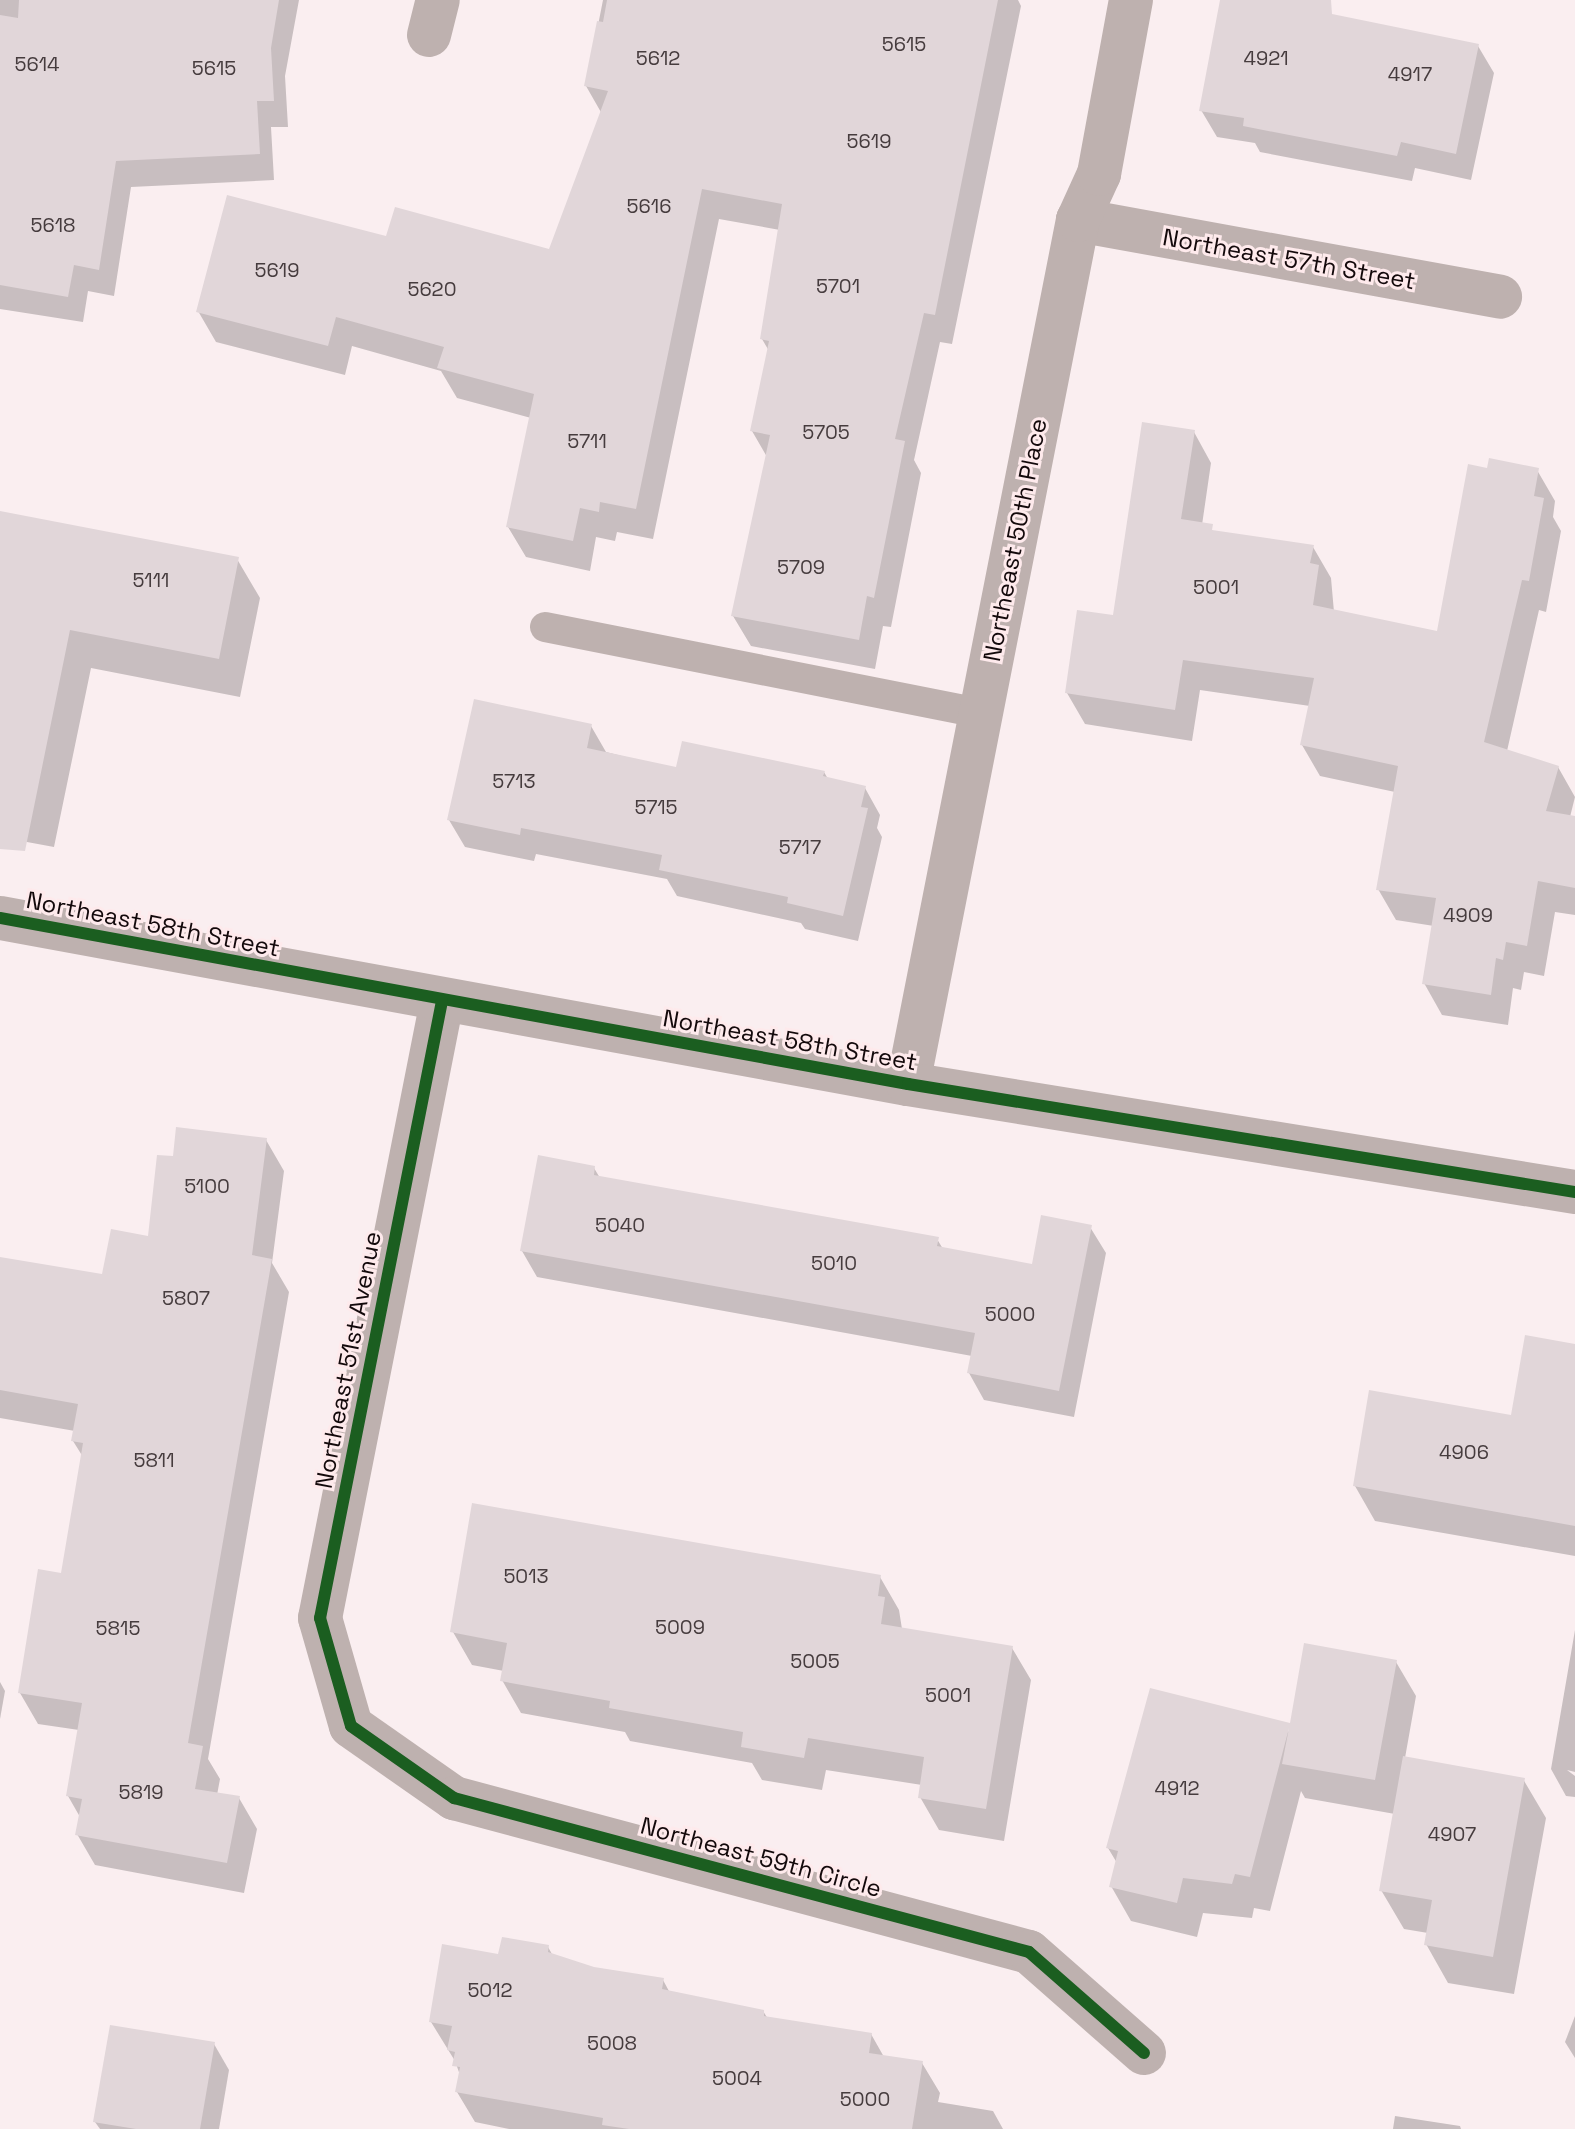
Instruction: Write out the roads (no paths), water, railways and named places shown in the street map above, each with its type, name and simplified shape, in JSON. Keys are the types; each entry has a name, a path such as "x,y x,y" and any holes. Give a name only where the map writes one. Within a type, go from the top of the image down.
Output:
{"street":[{"name":"Northeast 50th Place","path":"908,1084 1078,220 1099,174 1131,0"},
{"name":"Northeast 57th Street","path":"1078,220 1500,297"},
{"name":"Northeast 58th Street","path":"0,918 908,1084 1575,1192"},
{"name":"Northeast 51st Avenue","path":"351,1726 320,1618 442,1001"},
{"name":"Northeast 59th Circle","path":"351,1726 454,1798 1029,1952 1144,2053"}],"lane":[{"path":"545,627 981,713"}]}
